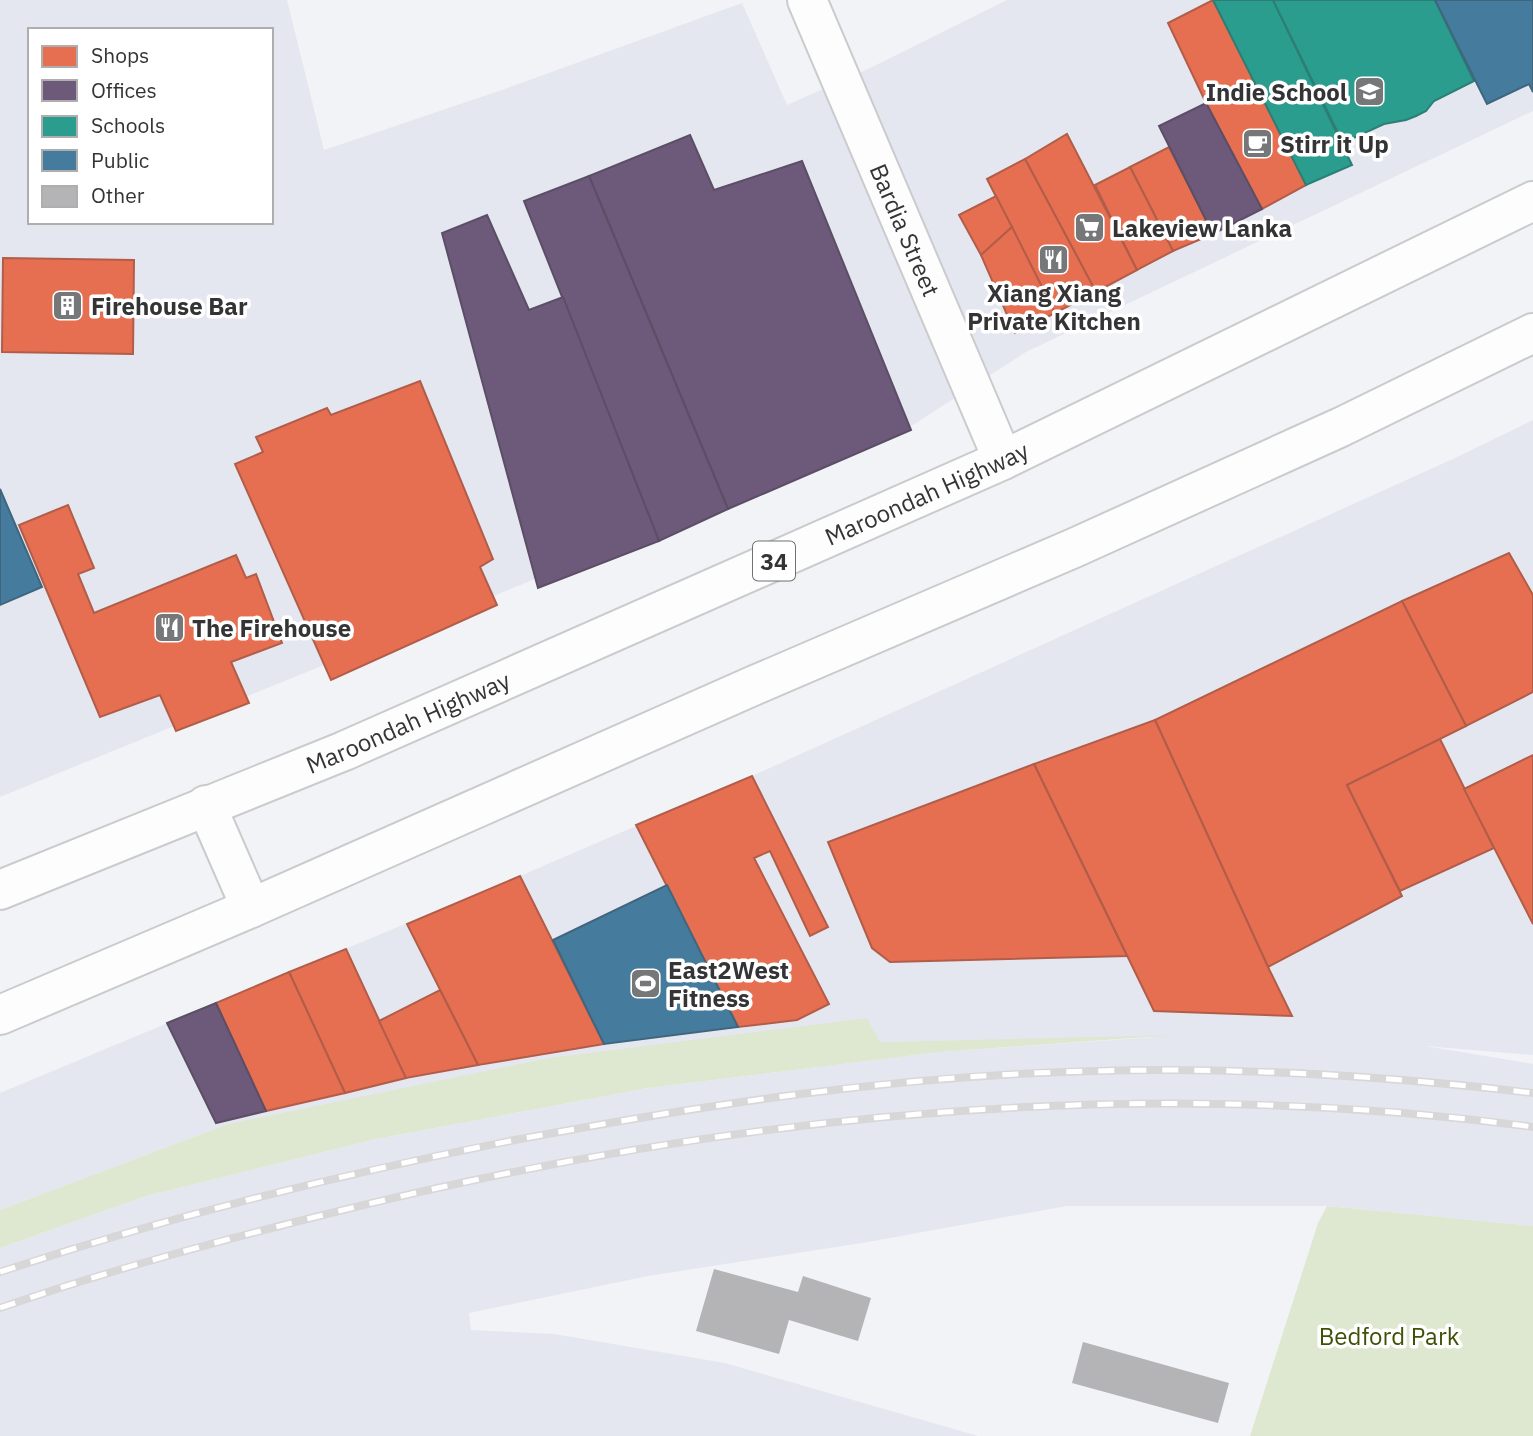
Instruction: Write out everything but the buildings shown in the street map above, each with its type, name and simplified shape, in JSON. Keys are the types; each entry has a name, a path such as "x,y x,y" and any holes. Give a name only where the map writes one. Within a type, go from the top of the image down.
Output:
{"main road":[{"name":"Bardia Street","path":"807,0 1003,460"},
{"name":"Maroondah Highway","path":"0,890 344,751 1003,460 1533,201"},
{"path":"0,1016 1074,548 1341,427 1533,333"},
{"path":"206,805 251,908"}],"shaded area":[{"path":"0,0 287,0 324,150 499,91 742,3 787,105 870,68 1007,0 1533,0 1533,111 1026,352 913,425 0,797"},
{"path":"1533,420 1533,1055 1425,1046 1533,1064 1533,1226 1327,1206 1067,1206 868,1242 648,1276 469,1313 471,1330 554,1334 725,1363 978,1436 0,1436 0,1248 146,1196 376,1139 648,1088 940,1052 1155,1037 880,1042 228,1124 0,1210 0,1093 752,776 1455,458"}],"green space":[{"path":"867,1018 880,1042 1174,1035 940,1052 648,1088 376,1139 146,1196 0,1248 0,1210 228,1124 549,1058"},
{"name":"Bedford Park","path":"1327,1206 1533,1226 1533,1436 1250,1436 1318,1223"}],"railway":[{"path":"0,1272 191,1215 385,1167 587,1127 732,1103 877,1085 1023,1074 1205,1070 1315,1074 1533,1093"},
{"path":"0,1308 120,1269 323,1215 472,1181 622,1152 773,1129 924,1114 1076,1105 1229,1104 1381,1111 1533,1127"}],"place":[{"name":"Indie School","path":"1370,92"},
{"name":"Stirr it Up","path":"1257,144"},
{"name":"Lakeview Lanka","path":"1089,228"},
{"name":"Xiang Xiang Private Kitchen","path":"1054,259"},
{"name":"Firehouse Bar","path":"68,306"},
{"name":"The Firehouse","path":"169,628"},
{"name":"East2West Fitness","path":"645,984"}]}
